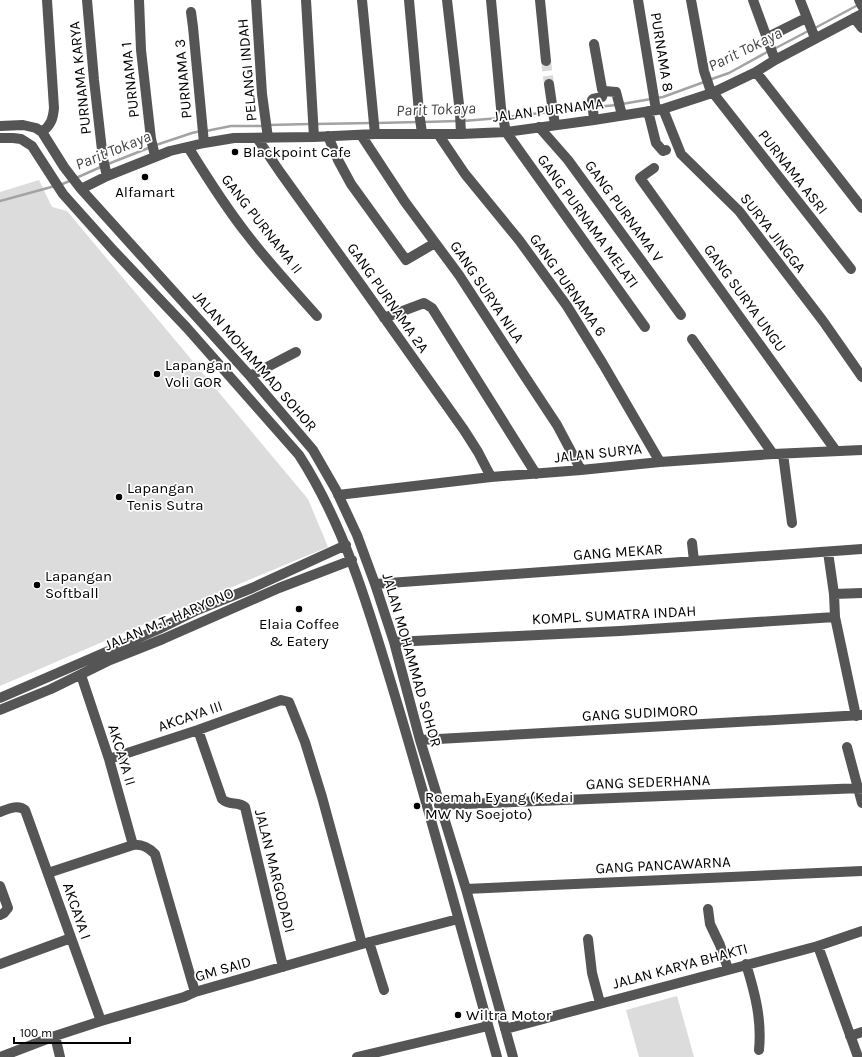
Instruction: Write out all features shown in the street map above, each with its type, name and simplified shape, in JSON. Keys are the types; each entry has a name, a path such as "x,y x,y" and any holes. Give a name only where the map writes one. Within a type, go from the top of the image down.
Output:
{"street":[{"path":"0,126 23,124 36,128 42,132 49,126 52,120 54,108 47,0"},
{"name":"PURNAMA KARYA","path":"87,0 94,80 105,168"},
{"name":"PURNAMA 1","path":"139,0 141,50 153,148"},
{"name":"PELANGI INDAH","path":"256,0 262,94 268,134"},
{"path":"306,0 313,132"},
{"path":"362,0 375,131"},
{"path":"409,0 421,131"},
{"path":"447,0 461,131"},
{"path":"491,0 501,108 505,129"},
{"path":"540,0 546,61"},
{"name":"PURNAMA 8","path":"638,0 656,109"},
{"path":"691,0 704,71 711,91"},
{"path":"753,0 774,57"},
{"path":"767,41 810,27 800,0"},
{"path":"859,0 862,6"},
{"name":"PURNAMA 3","path":"191,12 203,139"},
{"path":"858,16 862,28"},
{"name":"JALAN PURNAMA","path":"79,187 105,168 153,148 188,146 203,139 257,138 268,134 313,132 328,136 361,135 375,131 421,131 438,134 461,131 539,127 555,123 622,115 656,109 711,91 756,72 810,27 858,16"},
{"path":"594,44 600,82 604,91"},
{"path":"756,72 862,208"},
{"path":"549,84 555,123"},
{"path":"594,118 591,104 593,99 602,96 604,91"},
{"path":"604,91 616,92 622,115"},
{"name":"PURNAMA ASRI","path":"711,91 851,268"},
{"path":"656,109 656,143 663,151 666,150"},
{"name":"SURYA JINGGA","path":"656,109 681,154 738,211 823,322 862,377"},
{"name":"GANG PURNAMA V","path":"539,127 568,160 681,315"},
{"name":"GANG PURNAMA MELATI","path":"505,129 645,327"},
{"name":"JALAN MOHAMMAD SOHOR","path":"42,132 64,167 79,187 198,319 251,375 313,450 338,495 357,535 394,642 420,740 466,889 513,1057"},
{"name":"GANG PURNAMA 6","path":"438,134 465,174 519,240 567,306 604,364 660,462"},
{"name":"GANG SURYA NILA","path":"361,135 401,196 459,276 526,378 556,425 581,470"},
{"path":"328,136 338,160 351,184 406,260 435,243"},
{"name":"JALAN MOHAMMAD SOHOR","path":"0,138 21,139 32,146 63,194 114,251 187,328 299,455 313,478 352,560 394,691 497,1057"},
{"name":"GANG PURNAMA 2A","path":"257,138 471,441 491,477"},
{"name":"GANG PURNAMA II","path":"188,146 212,186 246,233 317,316"},
{"name":"GANG SURYA UNGU","path":"654,168 640,178 836,451"},
{"path":"384,318 424,303 432,308 536,474"},
{"path":"187,328 198,319"},
{"path":"692,339 778,454 792,523"},
{"path":"251,375 296,352"},
{"path":"299,455 313,450"},
{"name":"JALAN SURYA","path":"338,495 491,477 660,462 862,450"},
{"path":"692,543 694,561"},
{"path":"0,698 159,629 197,610 252,588 346,545"},
{"name":"GANG MEKAR","path":"375,584 862,549"},
{"path":"828,552 836,617 859,715"},
{"name":"JALAN M.T. HARYONO","path":"0,710 110,660 164,639 279,588 352,560"},
{"path":"276,577 279,588"},
{"path":"834,594 862,593"},
{"name":"KOMPL. SUMATRA INDAH","path":"394,642 620,631 836,617"},
{"path":"159,629 164,639"},
{"name":"AKCAYA II","path":"81,674 109,759 133,845"},
{"path":"394,691 407,687"},
{"path":"14,692 19,702"},
{"name":"AKCAYA III","path":"109,759 198,730 281,700 287,700 305,742 365,943"},
{"name":"GANG SUDIMORO","path":"420,740 859,715"},
{"name":"JALAN MARGODADI","path":"198,730 222,799 226,803 240,804 245,807 283,967"},
{"path":"847,747 860,789 862,803"},
{"name":"GANG SEDERHANA","path":"440,805 860,789"},
{"name":"AKCAYA I","path":"0,812 18,807 25,810 101,1021"},
{"path":"48,873 133,845 137,844 146,846 155,854 195,992"},
{"name":"GANG PANCAWARNA","path":"466,889 587,885 862,871"},
{"path":"0,886 8,908 0,915"},
{"path":"708,909 710,924 720,945 728,969"},
{"name":"GM SAID","path":"0,1057 55,1036 101,1021 184,998 195,992 365,943 458,919"},
{"name":"JALAN KARYA BHAKTI","path":"505,1029 818,946 862,931"},
{"path":"0,964 71,938"},
{"path":"588,939 592,973 600,1003"},
{"path":"365,943 384,990"},
{"path":"818,946 858,1057"},
{"path":"472,970 487,963"},
{"path":"746,964 759,1015 760,1050"},
{"path":"357,1057 488,1026"},
{"path":"850,1036 862,1032"},
{"path":"55,1036 60,1057"}],"shaded area":[{"path":"39,180 52,207 67,211 308,499 328,547 0,686 0,192"},
{"path":"677,996 694,1057 639,1057 626,1010"}],"waterway":[{"name":"Parit Tokaya","path":"815,28 858,5"},
{"name":"Parit Tokaya","path":"774,49 810,30"},
{"name":"Parit Tokaya","path":"709,80 729,73 769,51"},
{"name":"Parit Tokaya","path":"656,98 663,97 704,82"},
{"name":"Parit Tokaya","path":"622,104 651,99"},
{"name":"Parit Tokaya","path":"595,107 617,105"},
{"name":"Parit Tokaya","path":"555,112 590,108"},
{"name":"Parit Tokaya","path":"505,117 550,112"},
{"name":"Parit Tokaya","path":"463,121 500,118"},
{"name":"Parit Tokaya","path":"423,122 458,121"},
{"name":"Parit Tokaya","path":"377,123 418,122"},
{"name":"Parit Tokaya","path":"315,124 372,123"},
{"name":"Parit Tokaya","path":"269,125 310,124"},
{"name":"Parit Tokaya","path":"206,131 231,126 264,126"},
{"name":"Parit Tokaya","path":"156,145 201,131"},
{"name":"Parit Tokaya","path":"108,164 151,147"},
{"name":"Parit Tokaya","path":"76,178 103,166"},
{"name":"Parit Tokaya","path":"60,185 72,180"},
{"name":"Parit Tokaya","path":"0,201 55,186"}],"tunnel":[{"path":"546,61 549,84"}],"place":[{"name":"Blackpoint Cafe","path":"235,152"},
{"name":"Alfamart","path":"145,177"},
{"name":"Lapangan Voli GOR","path":"157,374"},
{"name":"Lapangan Tenis Sutra","path":"119,497"},
{"name":"Lapangan Softball","path":"37,585"},
{"name":"Elaia Coffee & Eatery","path":"299,609"},
{"name":"Roemah Eyang (Kedai MW Ny Soejoto)","path":"417,806"},
{"name":"Wiltra Motor","path":"458,1015"}]}
